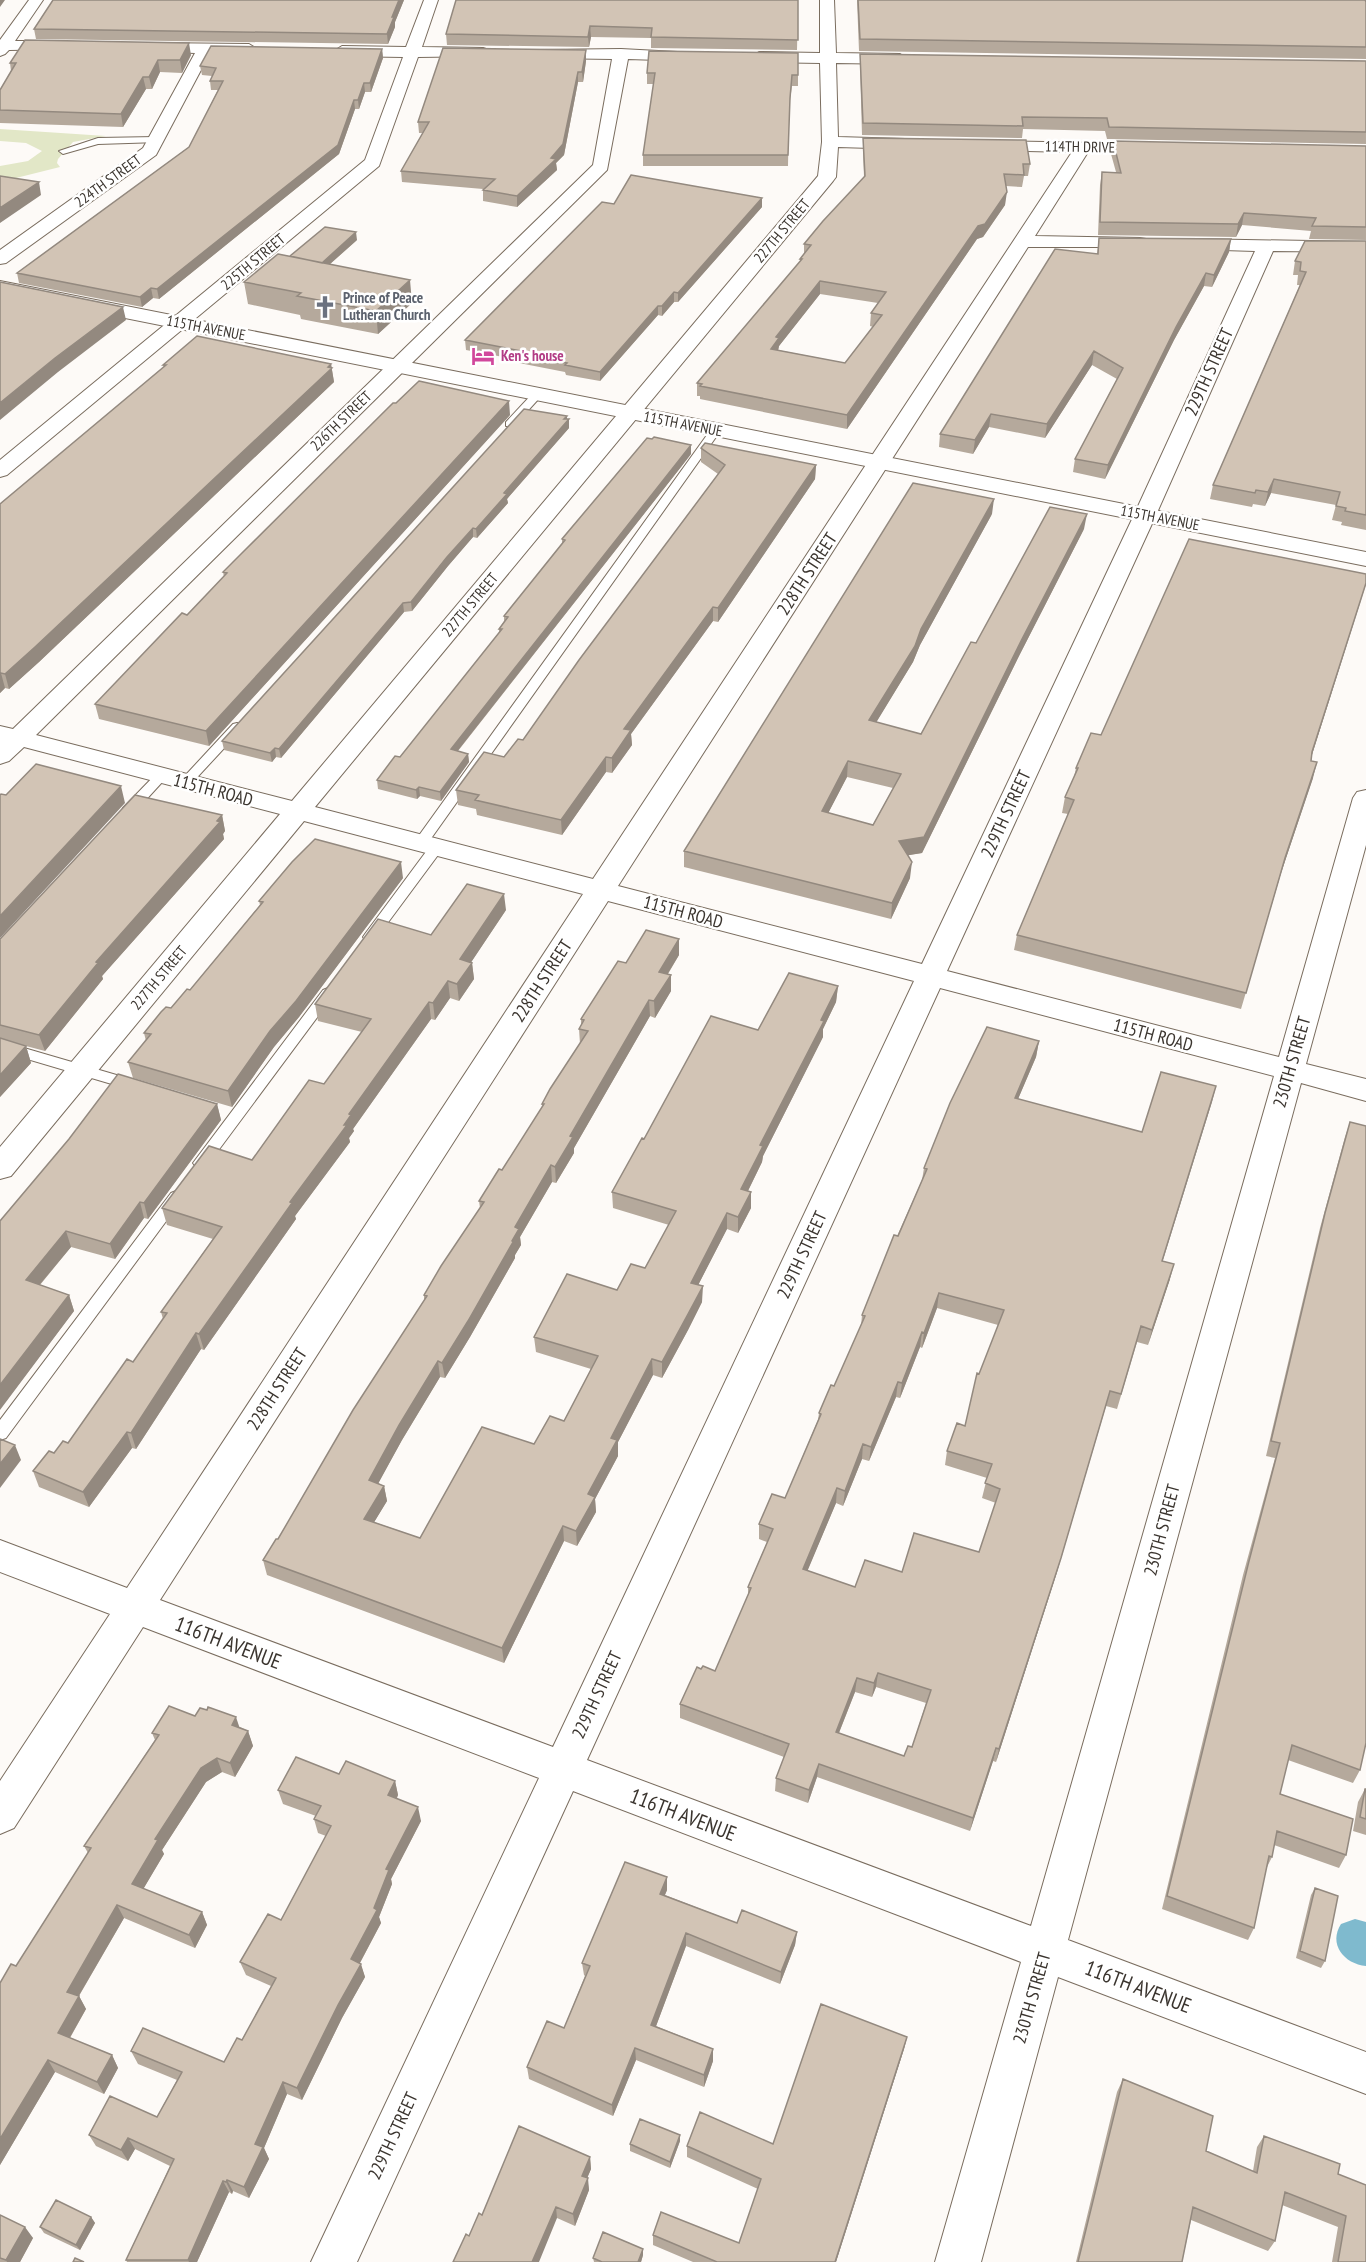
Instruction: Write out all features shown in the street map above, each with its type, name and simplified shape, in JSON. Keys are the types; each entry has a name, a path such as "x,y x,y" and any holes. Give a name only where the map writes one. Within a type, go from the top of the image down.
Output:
{"main road":[{"name":"115TH AVENUE","path":"0,287 1366,559"}],"street":[{"path":"1,47 36,0"},
{"name":"225TH STREET","path":"0,471 373,162 431,0"},
{"name":"227TH STREET","path":"0,1168 827,177 830,142 827,0"},
{"path":"1,47 75,46"},
{"path":"134,47 263,49"},
{"name":"224TH STREET","path":"0,259 150,151 206,48"},
{"path":"321,50 494,53"},
{"path":"529,53 701,56"},
{"name":"226TH STREET","path":"6,742 602,166 621,54"},
{"path":"748,56 912,59"},
{"path":"830,142 917,144"},
{"name":"114TH DRIVE","path":"964,145 1166,148"},
{"name":"228TH STREET","path":"0,1815 1083,147"},
{"path":"1023,241 1366,247"},
{"name":"229TH STREET","path":"334,2262 1145,515 1266,246"},
{"name":"115TH ROAD","path":"6,742 173,779 1366,1090"},
{"name":"230TH STREET","path":"958,2262 1366,798"},
{"name":"116TH AVENUE","path":"0,1556 1366,2073"}],"lane":[{"path":"63,151 109,140 156,140"},
{"path":"506,430 538,394"},
{"path":"360,950 428,846 717,430"},
{"path":"120,820 242,721"},
{"path":"0,1433 189,1179 230,1115 339,978"},
{"path":"0,1046 145,1089"}],"green space":[{"path":"0,129 106,136 73,142 58,159 57,163 60,167 0,182 0,166 28,161 42,151 26,143 0,141"}],"water":[{"path":"1355,1919 1366,1922 1366,1966 1345,1957 1337,1946 1337,1931 1341,1924"}],"building":[{"path":"53,0 399,0 387,34 34,29"},
{"path":"456,0 798,0 798,40 651,37 652,28 590,26 588,37 446,34"},
{"path":"858,0 1365,0 1366,47 860,39"},
{"path":"25,40 189,43 180,60 158,60 149,77 143,77 121,114 0,110 0,90 16,63 10,63"},
{"path":"211,46 382,49 370,83 364,83 358,100 354,100 338,145 157,289 151,288 140,297 17,273 189,147 223,81 210,81 216,68 200,66"},
{"path":"443,48 586,50 582,72 578,72 563,144 551,158 556,159 517,196 483,190 495,179 401,171 429,122 418,122"},
{"path":"649,51 798,53 798,75 792,75 788,155 643,155 655,73 647,73"},
{"path":"860,54 1366,61 1366,132 1109,127 1107,118 1022,117 1023,126 863,123"},
{"path":"863,138 1026,140 1030,164 1023,164 1024,175 1004,174 1007,192 985,224 978,226 847,415 700,386 702,384 697,383 802,259 800,259 811,245 804,244 865,176","holes":["820,281 886,292 871,313 882,315 845,363 771,349 779,338 776,337"]},
{"path":"1113,141 1366,146 1366,227 1312,226 1316,218 1244,213 1238,224 1100,222 1102,172 1121,173"},
{"path":"631,175 762,198 678,293 674,292 662,306 658,306 600,372 518,354 521,351 465,340 602,202 614,204"},
{"path":"0,176 39,182 0,208"},
{"path":"325,227 356,232 322,263 290,256"},
{"path":"1099,238 1231,239 1214,275 1206,273 1176,327 1108,465 1075,459 1123,368 1094,351 1047,424 991,414 975,440 940,434 1055,249 1098,254"},
{"path":"1305,241 1366,241 1366,515 1345,511 1346,508 1336,506 1340,492 1274,479 1268,492 1256,490 1255,493 1213,485 1306,272 1300,271 1301,262 1295,261"},
{"path":"278,254 410,280 376,311 297,296 301,293 244,282"},
{"path":"0,282 123,307 0,403"},
{"path":"197,336 331,364 328,367 332,368 35,647 5,674 0,674 0,504 166,365 163,365"},
{"path":"419,381 509,401 206,731 95,704 182,613 187,615 227,573 223,572 241,554 393,403 396,403"},
{"path":"524,409 567,416 564,419 569,419 504,493 507,494 447,557 411,602 403,603 279,749 275,748 270,753 222,741"},
{"path":"654,437 691,445 451,749 468,754 440,792 419,787 416,790 377,780 395,756 400,757 502,629 499,629 508,617 504,616 565,540 562,539 647,438"},
{"path":"705,443 816,465 718,608 713,607 624,729 631,730 612,758 606,757 561,820 475,800 479,795 456,790 484,752 504,757 518,739 523,740 579,660 725,465 701,448"},
{"path":"913,483 994,499 921,629 915,646 869,720 921,734 971,642 976,643 1050,507 1087,514 924,837 899,841 912,862 892,903 684,851","holes":["848,761 901,774 873,825 822,811"]},
{"path":"1189,539 1366,574 1366,583 1312,752 1311,761 1317,762 1285,858 1246,993 1017,935 1074,800 1065,797 1091,733 1101,735"},
{"path":"36,764 121,786 0,916 0,795 6,795"},
{"path":"135,795 222,815 217,821 220,822 96,962 98,963 39,1035 0,1025 0,939"},
{"path":"315,839 401,862 296,1001 270,1031 228,1091 128,1062 151,1034 144,1033 161,1012 166,1007 171,1008 187,989 190,990 263,902 259,901"},
{"path":"467,884 504,894 460,959 472,963 457,984 448,981 433,1003 429,1002 349,1114 351,1115 344,1125 347,1125 290,1202 292,1203 199,1334 196,1333 131,1433 127,1432 83,1492 33,1471 49,1451 54,1453 63,1441 68,1443 127,1359 133,1362 167,1313 161,1312 222,1227 162,1208 209,1146 252,1160 309,1080 324,1084 371,1019 315,1004 378,919 431,935"},
{"path":"646,930 679,939 659,972 671,975 654,1001 649,1000 570,1136 573,1137 555,1167 551,1165 515,1227 519,1229 513,1242 468,1321 442,1363 438,1361 399,1425 369,1480 384,1486 364,1519 420,1538 482,1427 534,1444 550,1416 564,1421 598,1356 534,1337 567,1274 617,1290 631,1264 645,1268 676,1211 612,1192 642,1138 644,1139 711,1016 758,1030 789,973 838,986 821,1020 824,1021 760,1145 763,1146 741,1189 751,1192 738,1217 727,1213 691,1283 703,1286 662,1362 652,1359 611,1438 617,1440 588,1494 595,1497 576,1531 563,1526 502,1648 263,1560 278,1539 353,1410 427,1296 424,1295 441,1266 484,1202 479,1201 499,1169 502,1170 588,1031 579,1029 584,1020 581,1019 618,961 626,963"},
{"path":"987,1027 1039,1041 1015,1098 1142,1132 1161,1072 1216,1086 1162,1261 1174,1264 1152,1330 1141,1326 1121,1394 1110,1391 1061,1558 999,1749 996,1748 973,1818 819,1764 809,1790 776,1778 789,1744 680,1704 697,1667 701,1669 703,1666 715,1671 751,1588 748,1587 773,1529 759,1524 772,1494 785,1498 831,1385 834,1386 865,1316 862,1315 894,1235 898,1236 927,1169 924,1168 950,1103","holes":["939,1293 1004,1310 979,1374 977,1373 965,1426 957,1423 947,1451 992,1464 985,1483 1000,1489 979,1552 914,1533 902,1572 865,1560 855,1587 803,1569 837,1488 845,1491 863,1444 871,1447 898,1382 902,1383","878,1673 931,1690 912,1747 908,1746 904,1756 836,1732 857,1678 874,1683"]},
{"path":"0,1038 26,1046 0,1075"},
{"path":"118,1074 217,1104 144,1203 140,1202 110,1244 66,1231 26,1280 69,1295 0,1385 0,1221 69,1139"},
{"path":"1350,1122 1366,1126 1366,1743 1360,1770 1292,1745 1280,1794 1353,1819 1346,1855 1277,1831 1272,1857 1269,1856 1254,1928 1167,1896 1280,1443 1271,1441 1325,1213"},
{"path":"0,1439 15,1445 0,1464"},
{"path":"169,1706 195,1716 200,1708 207,1710 208,1707 236,1717 232,1725 248,1731 230,1763 217,1758 201,1768 155,1839 158,1840 132,1884 202,1912 189,1935 117,1905 67,1992 79,1996 58,2033 112,2055 97,2082 48,2060 0,2139 0,1983 11,1964 16,1966 91,1848 84,1846 159,1735 152,1733"},
{"path":"296,1757 339,1774 346,1761 395,1781 388,1795 418,1807 386,1869 389,1870 374,1908 377,1910 351,1959 361,1964 297,2088 283,2082 255,2144 263,2147 244,2187 227,2180 223,2181 188,2260 126,2260 174,2159 128,2138 121,2150 89,2135 110,2096 157,2117 182,2072 131,2051 143,2028 224,2062 237,2038 242,2040 276,1978 240,1962 268,1914 281,1920 331,1826 314,1819 321,1806 278,1790"},
{"path":"1366,1789 1366,1819 1360,1817"},
{"path":"625,1862 667,1877 660,1894 737,1923 742,1910 797,1932 781,1972 686,1933 651,2025 713,2049 704,2075 635,2048 612,2105 527,2067 547,2021 564,2028 590,1966 582,1963"},
{"path":"1315,1888 1338,1896 1325,1961 1300,1951"},
{"path":"821,2004 907,2037 835,2262 717,2262 653,2235 661,2212 739,2243 761,2179 687,2146 700,2112 773,2144"},
{"path":"1123,2079 1213,2116 1206,2151 1257,2173 1264,2136 1340,2164 1338,2174 1366,2185 1366,2262 1338,2262 1346,2216 1285,2192 1275,2241 1193,2207 1182,2262 1078,2262"},
{"path":"640,2119 680,2135 670,2162 630,2144"},
{"path":"519,2126 590,2157 582,2176 588,2178 573,2214 556,2207 532,2262 453,2262 466,2234 469,2236 479,2213 482,2215"},
{"path":"56,2200 91,2217 76,2245 40,2227"},
{"path":"0,2215 25,2227 6,2260 0,2258"},
{"path":"603,2232 643,2249 638,2262 602,2262 593,2258"}],"place":[{"name":"Prince of Peace Lutheran Church","path":"325,307"},
{"name":"Ken's house","path":"483,356"}]}
